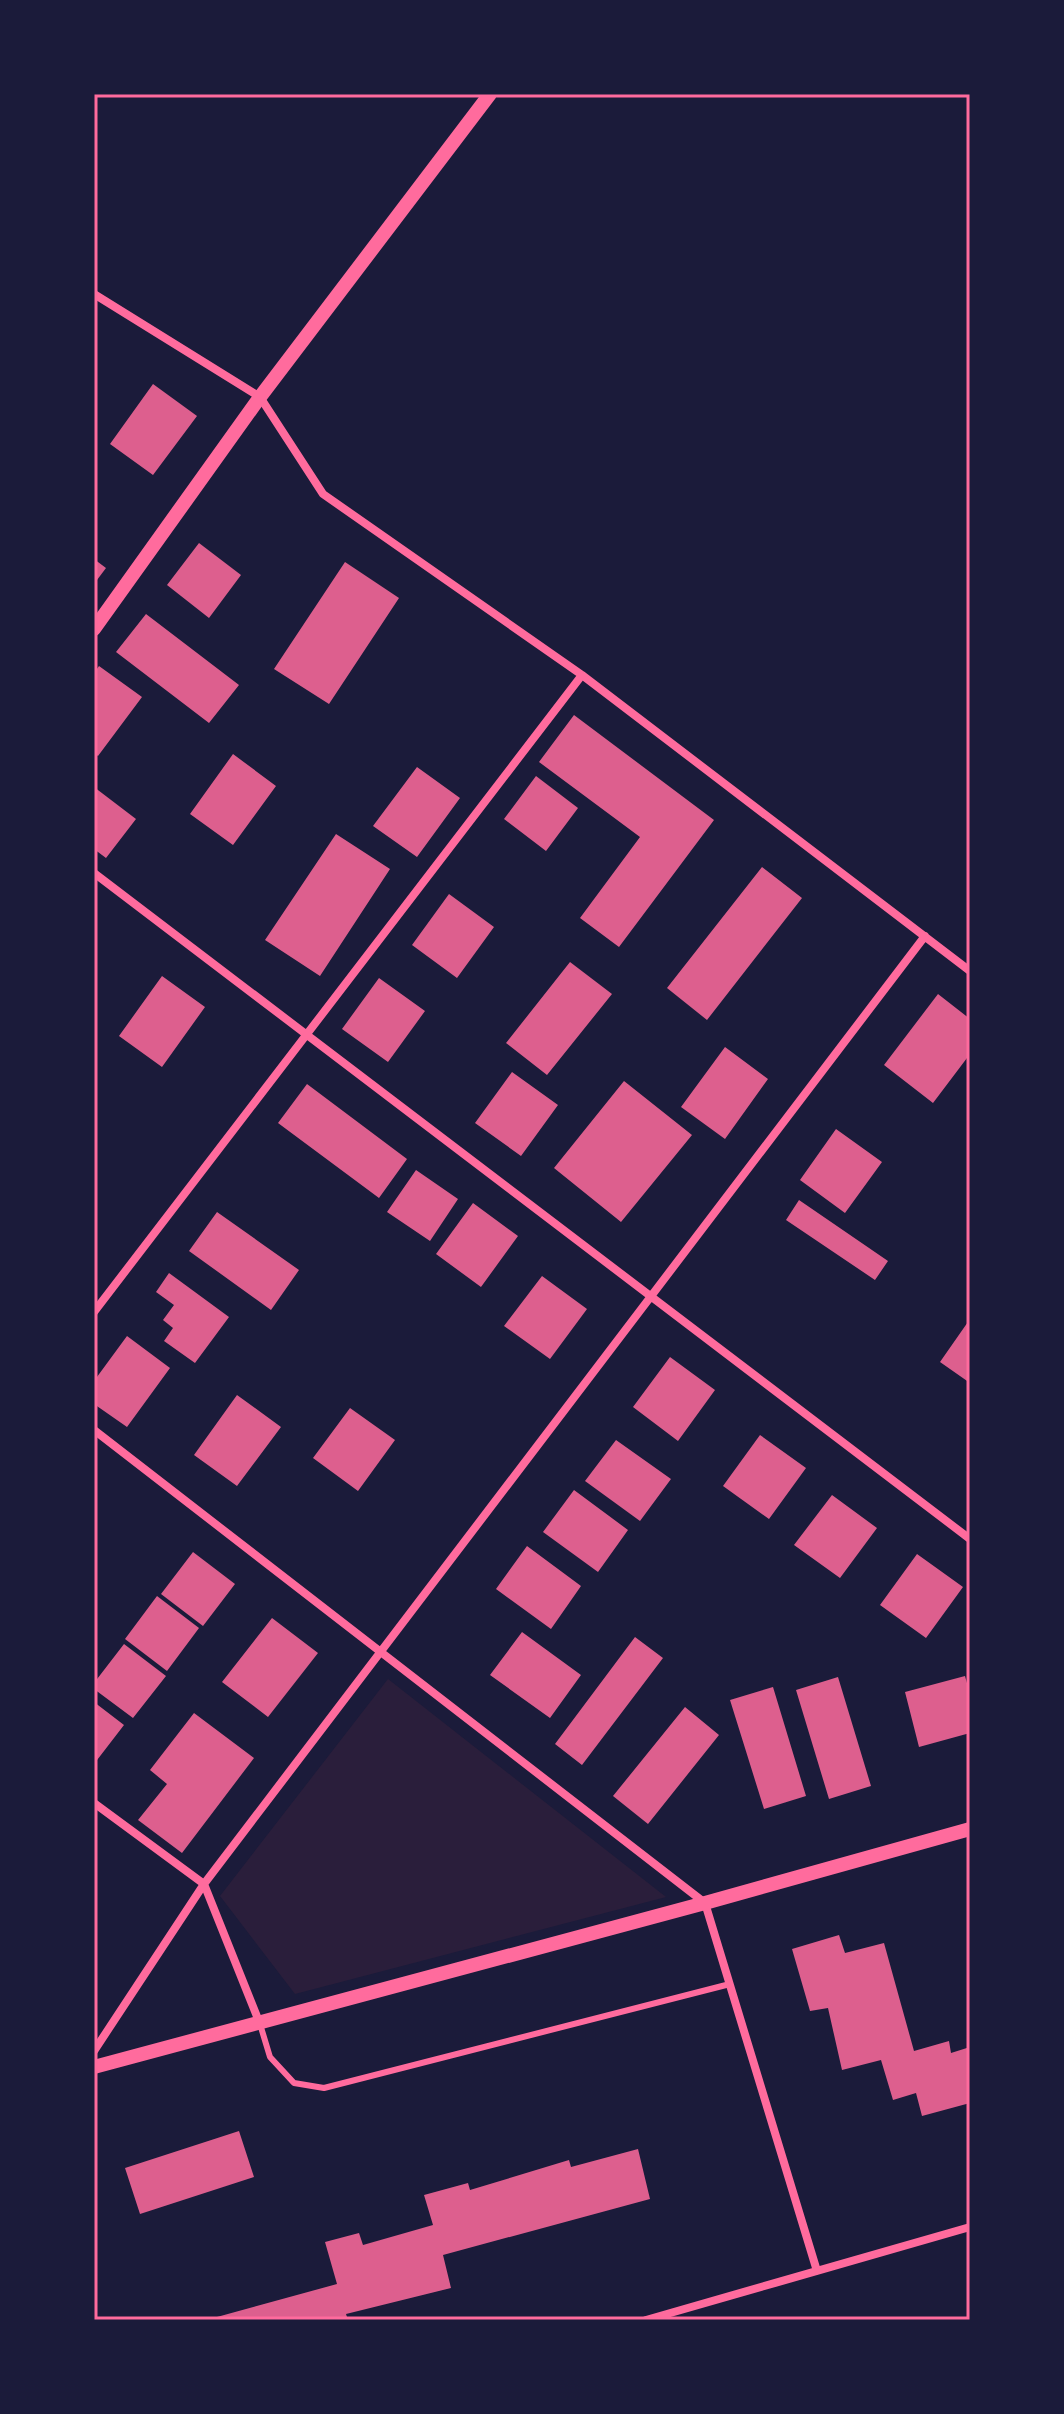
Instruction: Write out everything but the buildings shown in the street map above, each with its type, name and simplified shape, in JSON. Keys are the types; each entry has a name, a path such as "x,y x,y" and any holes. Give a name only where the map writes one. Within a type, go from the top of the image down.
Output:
{"street":[{"path":"94,629 260,397 490,94"},
{"path":"94,294 260,397 323,494 582,675 970,971"},
{"path":"94,1312 582,675"},
{"path":"94,873 970,1539"},
{"path":"94,2051 204,1884 925,936"},
{"path":"94,1430 705,1903 817,2271"},
{"path":"94,1803 204,1884 260,2024"},
{"path":"94,2067 970,1829"},
{"path":"649,2319 970,2227"}],"lane":[{"path":"260,2024 270,2057 294,2083 324,2088 730,1984"}],"shaded area":[{"path":"388,1679 666,1897 295,1994 220,1896"}]}
